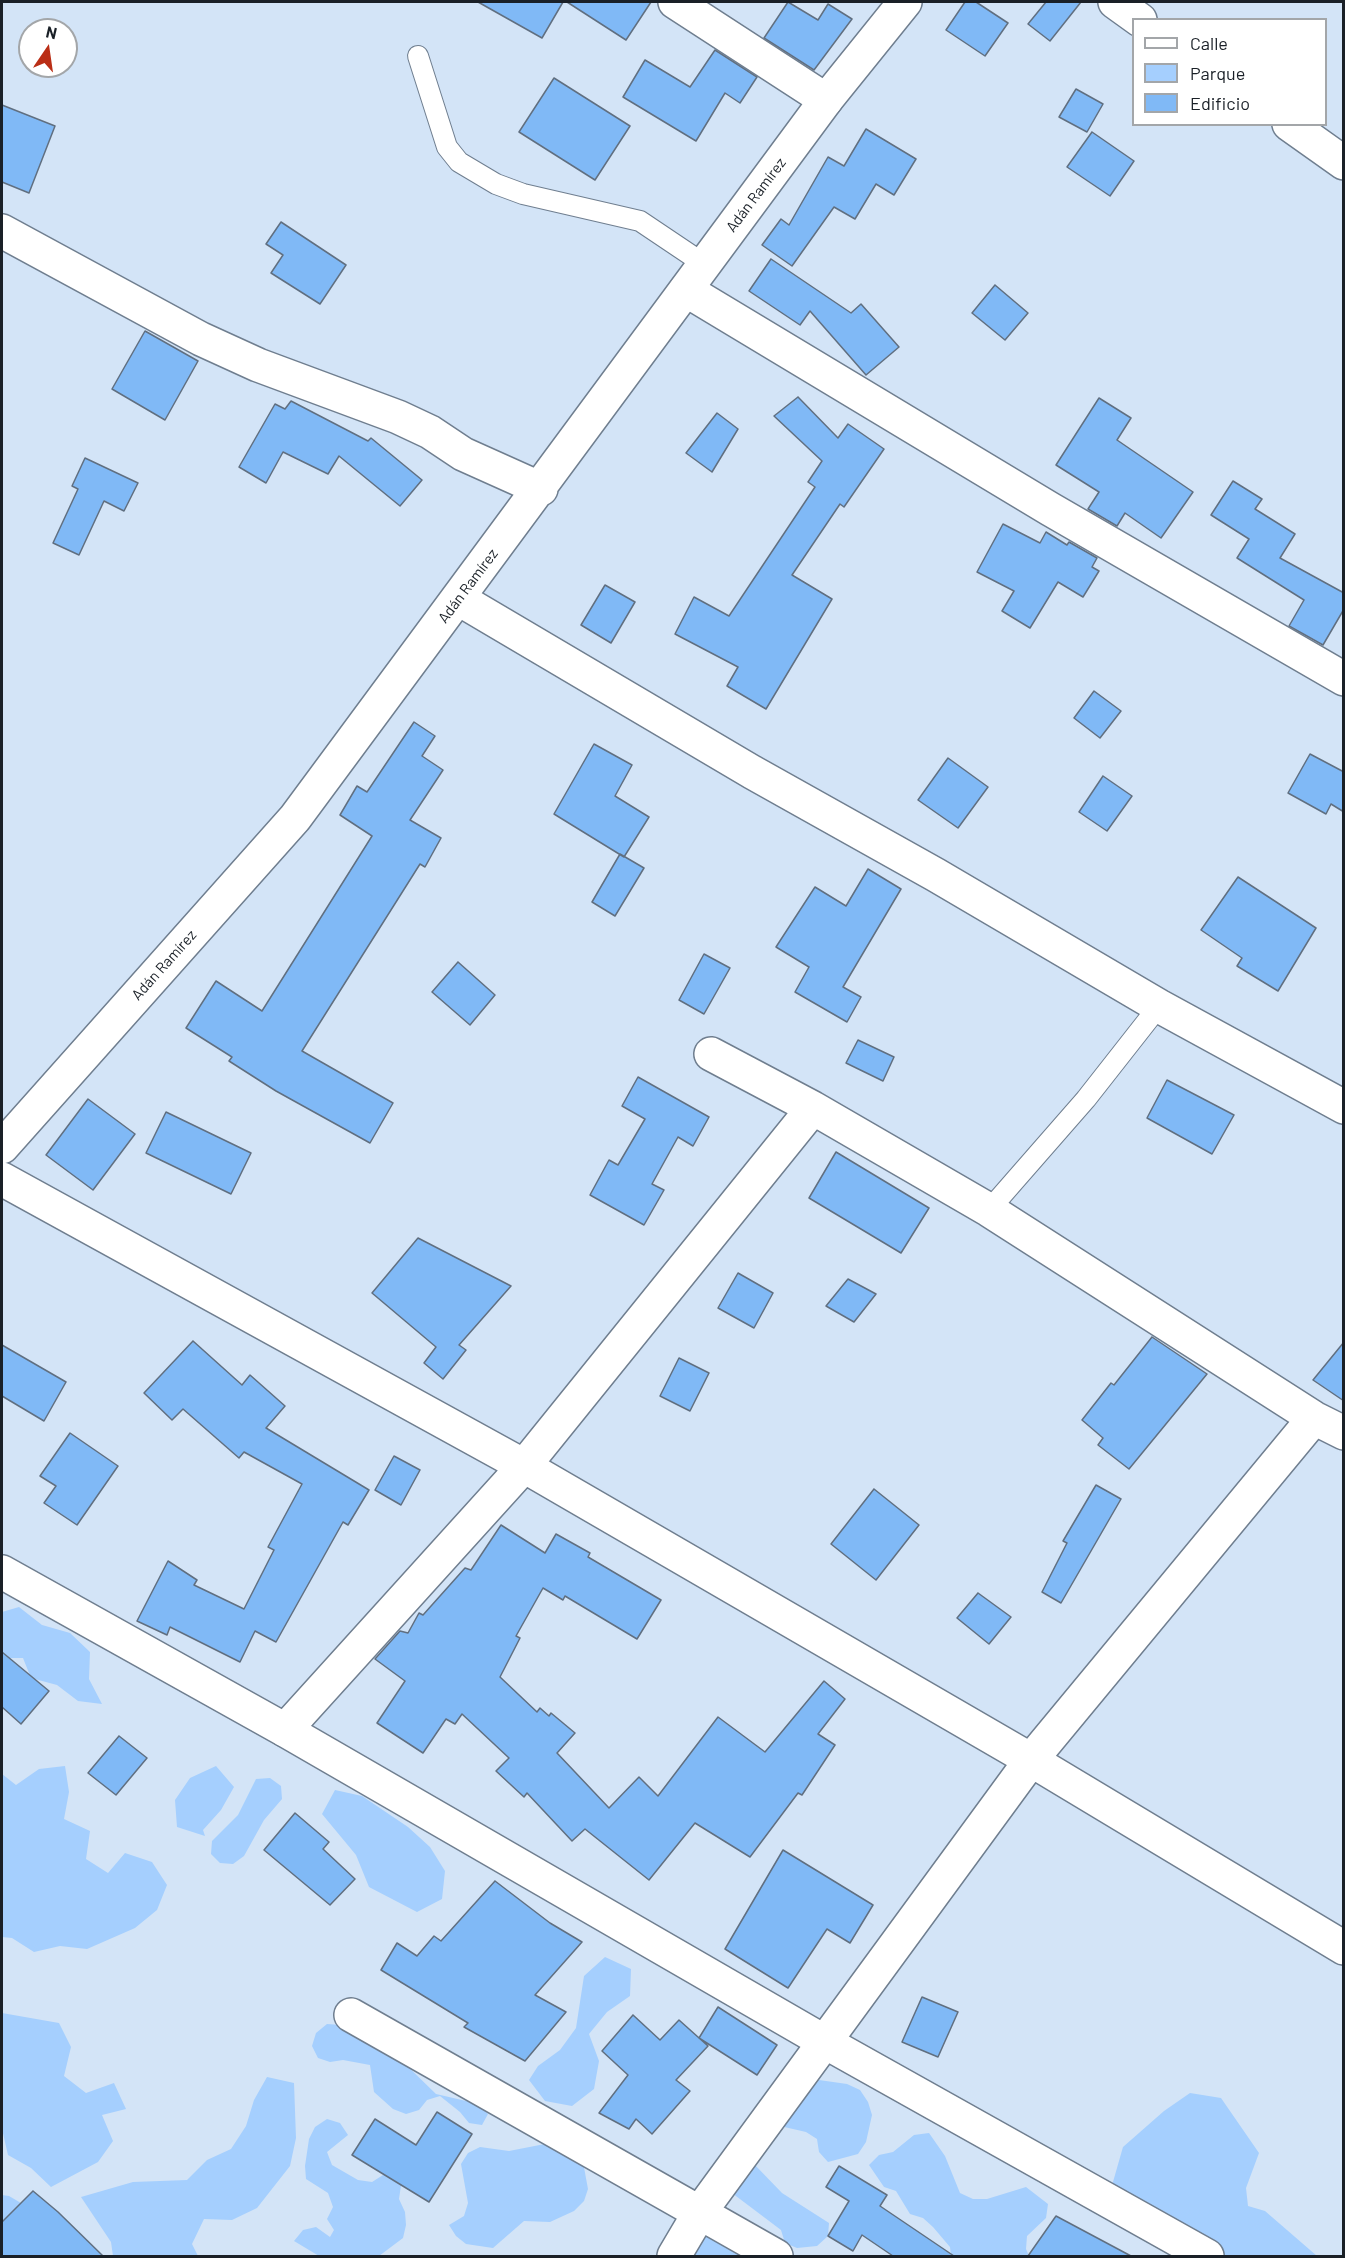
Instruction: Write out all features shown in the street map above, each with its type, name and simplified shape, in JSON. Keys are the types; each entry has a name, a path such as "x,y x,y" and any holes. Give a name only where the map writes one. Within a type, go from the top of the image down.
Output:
{"street":[{"path":"675,2 826,100"},
{"name":"Adán Ramírez","path":"2,1147 295,818 541,489 826,100 905,2"},
{"path":"1114,2 1137,18"},
{"path":"1292,126 1344,163"},
{"path":"2,231 201,339 258,366 399,417 430,432 463,454 541,489"},
{"path":"695,277 1050,509 1344,679"},
{"path":"459,599 752,772 936,874 1159,1006 1344,1107"},
{"path":"711,1054 813,1108 989,1210 1314,1418 1344,1433"},
{"path":"285,1730 524,1466 813,1108"},
{"path":"2,1179 524,1466 1031,1760 1344,1948"},
{"path":"674,2256 700,2212 1031,1760 1314,1418"},
{"path":"2,1572 285,1730 825,2042 1207,2256"},
{"path":"351,2015 776,2256"}],"lane":[{"path":"418,56 447,147 459,162 495,184 524,195 640,221 695,277"},
{"path":"989,1210 1086,1099 1159,1006"}],"green space":[{"path":"19,1607 42,1625 70,1633 90,1652 89,1679 102,1704 78,1701 57,1685 31,1678 23,1658 2,1658 2,1612"},
{"path":"65,1766 69,1792 64,1819 90,1831 86,1859 108,1873 125,1853 152,1862 167,1885 157,1910 135,1928 87,1949 60,1946 34,1952 12,1938 2,1937 2,1774 16,1785 39,1769"},
{"path":"216,1766 234,1787 221,1810 203,1830 205,1836 177,1827 175,1800 190,1778"},
{"path":"270,1778 281,1786 282,1799 264,1820 244,1856 233,1864 220,1863 211,1854 212,1841 238,1815 256,1779"},
{"path":"335,1790 362,1796 408,1827 430,1847 445,1871 442,1899 417,1912 369,1887 356,1855 322,1814"},
{"path":"605,1957 631,1969 630,1996 607,2012 589,2034 599,2061 594,2089 572,2106 545,2101 529,2080 538,2066 560,2050 576,2028 584,1976"},
{"path":"2,2013 59,2023 71,2047 64,2076 86,2093 114,2083 126,2109 102,2115 113,2141 98,2162 51,2187 31,2168 8,2155 2,2129"},
{"path":"327,2024 355,2026 396,2055 436,2094 479,2104 488,2114 482,2125 469,2123 460,2112 440,2096 427,2100 419,2110 406,2114 393,2109 374,2092 370,2065 343,2060 330,2062 318,2058 312,2046 316,2033"},
{"path":"267,2077 294,2083 296,2138 290,2166 257,2208 232,2220 204,2219 192,2244 198,2256 113,2256 111,2242 81,2197 133,2182 187,2180 207,2160 231,2149 246,2126 254,2100"},
{"path":"819,2080 847,2084 860,2090 868,2102 872,2115 866,2142 858,2154 828,2162 819,2152 817,2139 806,2132 780,2126"},
{"path":"1190,2093 1221,2098 1259,2153 1246,2188 1248,2206 1265,2211 1317,2256 1207,2256 1109,2196 1123,2147 1164,2111"},
{"path":"327,2119 340,2123 348,2135 327,2152 332,2165 358,2180 372,2182 391,2170 403,2172 399,2199 405,2212 406,2225 403,2238 379,2256 319,2256 294,2241 303,2230 316,2227 330,2237 334,2230 327,2219 333,2207 328,2193 306,2179 305,2166 309,2139 315,2127"},
{"path":"929,2133 945,2156 960,2193 973,2199 987,2199 1026,2187 1048,2204 1046,2218 1027,2236 1026,2249 1029,2256 951,2256 950,2247 933,2227 923,2218 910,2214 896,2191 884,2187 869,2165 879,2155 893,2152 914,2135"},
{"path":"550,2143 583,2162 588,2189 584,2201 574,2211 550,2222 524,2221 493,2248 466,2244 456,2236 449,2225 464,2216 468,2203 461,2164 468,2153 480,2147 509,2151"},
{"path":"753,2163 782,2193 829,2223 828,2236 817,2246 797,2248 785,2243 781,2230 728,2190"},
{"path":"2,2195 21,2203 7,2239 2,2239"},
{"path":"691,2227 740,2250 740,2256 667,2256"}],"building":[{"path":"478,2 563,2 542,38"},
{"path":"567,2 651,2 626,40"},
{"path":"788,2 818,20 828,4 852,19 814,70 764,38"},
{"path":"965,2 976,2 1008,23 985,56 946,30"},
{"path":"1046,2 1081,2 1050,41 1028,24"},
{"path":"715,50 757,77 740,103 725,93 696,141 623,97 645,60 690,87"},
{"path":"554,78 630,126 595,180 519,132"},
{"path":"1076,89 1103,104 1087,132 1059,117"},
{"path":"2,105 55,126 29,193 2,182"},
{"path":"866,129 916,159 894,195 876,184 855,219 834,207 792,266 762,245 781,219 789,225 828,157 844,166"},
{"path":"1092,132 1134,161 1110,196 1067,167"},
{"path":"281,222 346,265 320,304 271,273 283,255 266,244"},
{"path":"771,259 851,313 861,304 899,347 866,375 810,311 800,325 749,291"},
{"path":"995,285 1028,313 1005,340 972,313"},
{"path":"145,331 198,361 165,420 112,389"},
{"path":"798,397 838,438 848,424 884,449 844,507 840,504 792,575 832,599 766,709 727,686 738,667 675,634 694,597 729,616 815,487 808,482 822,461 774,416"},
{"path":"1099,398 1131,418 1117,440 1193,492 1161,538 1125,513 1117,526 1088,509 1099,492 1056,465"},
{"path":"291,401 368,441 371,438 422,480 400,506 339,456 328,474 283,452 266,483 239,467 275,404 285,409"},
{"path":"717,413 738,429 712,472 686,453"},
{"path":"85,458 138,483 124,511 104,501 79,555 53,543 78,489 72,486"},
{"path":"1233,481 1262,499 1255,509 1295,534 1280,558 1344,593 1344,609 1323,645 1289,626 1304,600 1237,558 1249,539 1211,515"},
{"path":"1003,524 1040,543 1046,532 1067,545 1069,542 1097,558 1092,567 1099,571 1083,597 1058,582 1030,628 1002,611 1014,591 977,572"},
{"path":"605,585 635,602 611,643 581,625"},
{"path":"1094,691 1121,711 1100,738 1074,718"},
{"path":"414,722 435,736 422,756 443,770 410,820 441,838 425,867 420,864 302,1051 393,1103 370,1143 276,1091 229,1061 232,1057 186,1028 216,981 262,1011 372,836 340,815 357,786 367,792"},
{"path":"594,744 632,765 615,796 649,817 624,857 554,814"},
{"path":"1310,754 1344,772 1344,812 1331,804 1326,814 1288,793"},
{"path":"948,758 988,787 958,828 918,800"},
{"path":"1103,776 1132,796 1107,831 1079,812"},
{"path":"620,854 644,868 615,916 592,902"},
{"path":"868,869 901,889 843,987 861,997 847,1022 795,992 809,967 776,947 815,887 846,906"},
{"path":"1238,877 1316,928 1278,991 1237,966 1242,958 1201,930"},
{"path":"704,954 730,968 704,1014 679,1000"},
{"path":"458,962 495,995 470,1025 432,992"},
{"path":"858,1040 894,1057 883,1081 846,1063"},
{"path":"638,1077 709,1117 693,1146 678,1137 652,1184 664,1190 644,1225 590,1195 609,1160 618,1165 645,1119 622,1106"},
{"path":"1167,1080 1234,1115 1212,1154 1147,1118"},
{"path":"88,1099 135,1134 93,1190 46,1155"},
{"path":"166,1112 251,1153 231,1194 146,1153"},
{"path":"836,1152 929,1208 901,1253 809,1198"},
{"path":"418,1238 511,1286 459,1345 466,1350 443,1379 424,1363 436,1347 372,1293"},
{"path":"738,1273 773,1293 754,1328 718,1308"},
{"path":"848,1279 876,1294 854,1322 826,1306"},
{"path":"1152,1337 1207,1374 1129,1469 1098,1445 1103,1438 1082,1420 1111,1383 1114,1385"},
{"path":"193,1341 242,1385 250,1375 285,1406 266,1428 369,1490 348,1525 343,1522 276,1642 255,1631 240,1662 170,1627 167,1635 137,1621 168,1561 197,1580 194,1585 244,1609 274,1550 268,1547 302,1484 244,1452 239,1458 183,1409 172,1420 144,1393"},
{"path":"1344,1342 1344,1401 1313,1380"},
{"path":"2,1345 66,1382 44,1421 2,1396"},
{"path":"679,1358 709,1373 690,1411 660,1396"},
{"path":"70,1433 118,1466 77,1525 44,1503 56,1486 40,1476"},
{"path":"394,1456 420,1470 401,1505 375,1490"},
{"path":"1096,1485 1121,1499 1061,1603 1042,1592 1067,1543 1063,1541"},
{"path":"874,1489 919,1525 876,1580 831,1544"},
{"path":"501,1525 545,1553 556,1534 590,1553 588,1557 661,1600 637,1639 565,1596 563,1600 543,1588 516,1636 520,1638 500,1677 537,1712 540,1708 549,1716 551,1713 575,1733 557,1753 609,1808 639,1777 658,1796 718,1717 765,1752 824,1681 845,1699 818,1734 835,1745 802,1795 798,1793 750,1857 695,1823 649,1880 585,1829 572,1841 527,1793 524,1797 496,1771 509,1758 462,1714 455,1724 446,1719 423,1753 377,1723 405,1681 375,1659 400,1631 408,1633 419,1613 423,1615 465,1568 471,1570"},
{"path":"978,1593 1011,1617 989,1644 957,1618"},
{"path":"2,1652 49,1691 21,1724 2,1707"},
{"path":"119,1736 147,1758 116,1795 88,1773"},
{"path":"295,1813 329,1842 323,1849 355,1879 330,1905 264,1850"},
{"path":"783,1850 873,1905 850,1943 827,1929 788,1988 725,1949"},
{"path":"495,1881 550,1923 582,1942 535,1995 566,2012 525,2061 464,2027 468,2023 381,1970 397,1943 417,1956 434,1936 441,1941"},
{"path":"922,1997 958,2012 938,2057 902,2042"},
{"path":"718,2007 777,2045 757,2075 699,2038"},
{"path":"633,2015 660,2040 679,2020 708,2046 676,2080 690,2091 652,2134 636,2119 629,2129 599,2113 628,2075 602,2051"},
{"path":"437,2112 472,2134 429,2202 352,2155 375,2119 416,2145"},
{"path":"839,2166 887,2195 880,2206 954,2256 893,2256 862,2235 853,2251 828,2236 849,2201 826,2187"},
{"path":"33,2191 103,2256 2,2256 2,2222"},
{"path":"1056,2216 1131,2256 1028,2256"}]}
